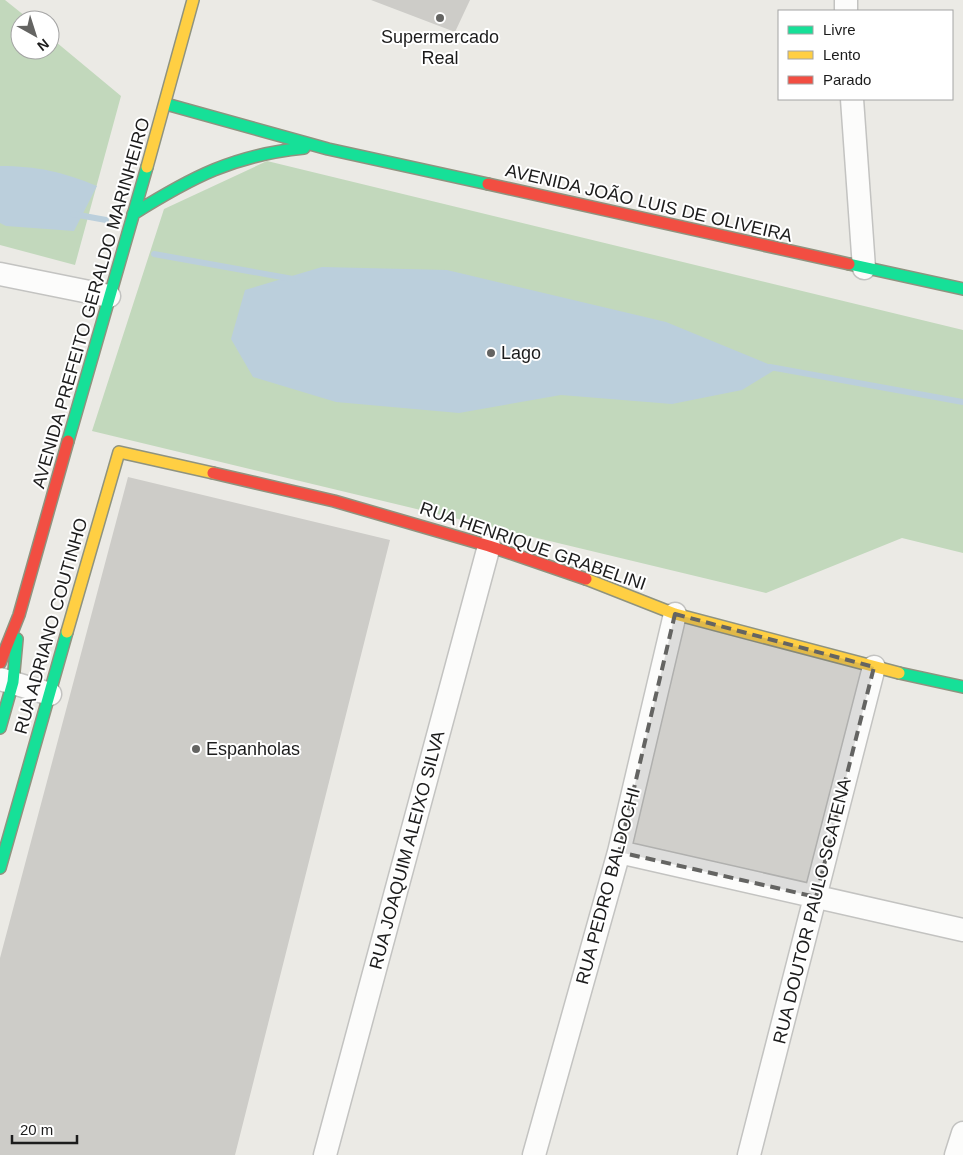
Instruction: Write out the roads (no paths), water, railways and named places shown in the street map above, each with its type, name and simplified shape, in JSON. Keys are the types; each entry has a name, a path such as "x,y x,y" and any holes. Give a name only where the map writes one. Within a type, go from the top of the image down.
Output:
{"main road":[{"name":"AVENIDA PREFEITO GERALDO MARINHEIRO","path":"0,728 6,681 20,614 109,296 166,104 192,0"},
{"name":"AVENIDA JOÃO LUIS DE OLIVEIRA","path":"166,104 328,149 963,289"},
{"name":"AVENIDA JOÃO LUIS DE OLIVEIRA","path":"133,214 175,187 215,166 237,159 282,150 328,149"},
{"name":"RUA HENRIQUE GRABELINI","path":"119,452 334,501 489,546 582,577 675,614 874,667 963,687"},
{"name":"RUA ADRIANO COUTINHO","path":"0,868 119,452"},
{"name":"AVENIDA PREFEITO GERALDO MARINHEIRO","path":"0,662 20,614"}],"street":[{"path":"852,100 864,268"},
{"path":"0,274 109,296"},
{"name":"RUA JOAQUIM ALEIXO SILVA","path":"326,1155 489,546"},
{"name":"RUA PEDRO BALDOCHI","path":"534,1155 619,852 675,614"},
{"name":"RUA DOUTOR PAULO SCATENA","path":"749,1155 874,667"},
{"path":"6,681 50,694"},
{"path":"619,852 963,930"},
{"path":"956,1155 963,1133"}],"water":[{"path":"0,166 26,167 50,171 97,186 74,231 6,226 0,223"},
{"name":"Lago","path":"322,267 447,270 666,322 778,368 742,390 672,404 561,395 459,413 336,402 253,377 231,339 245,290"}],"waterway":[{"path":"73,214 106,220"},
{"path":"154,254 293,279"},
{"path":"770,367 963,402"}],"place":[{"name":"Supermercado Real","path":"440,18"},
{"name":"Lago","path":"491,353"},
{"name":"Espanholas","path":"196,749"}]}
